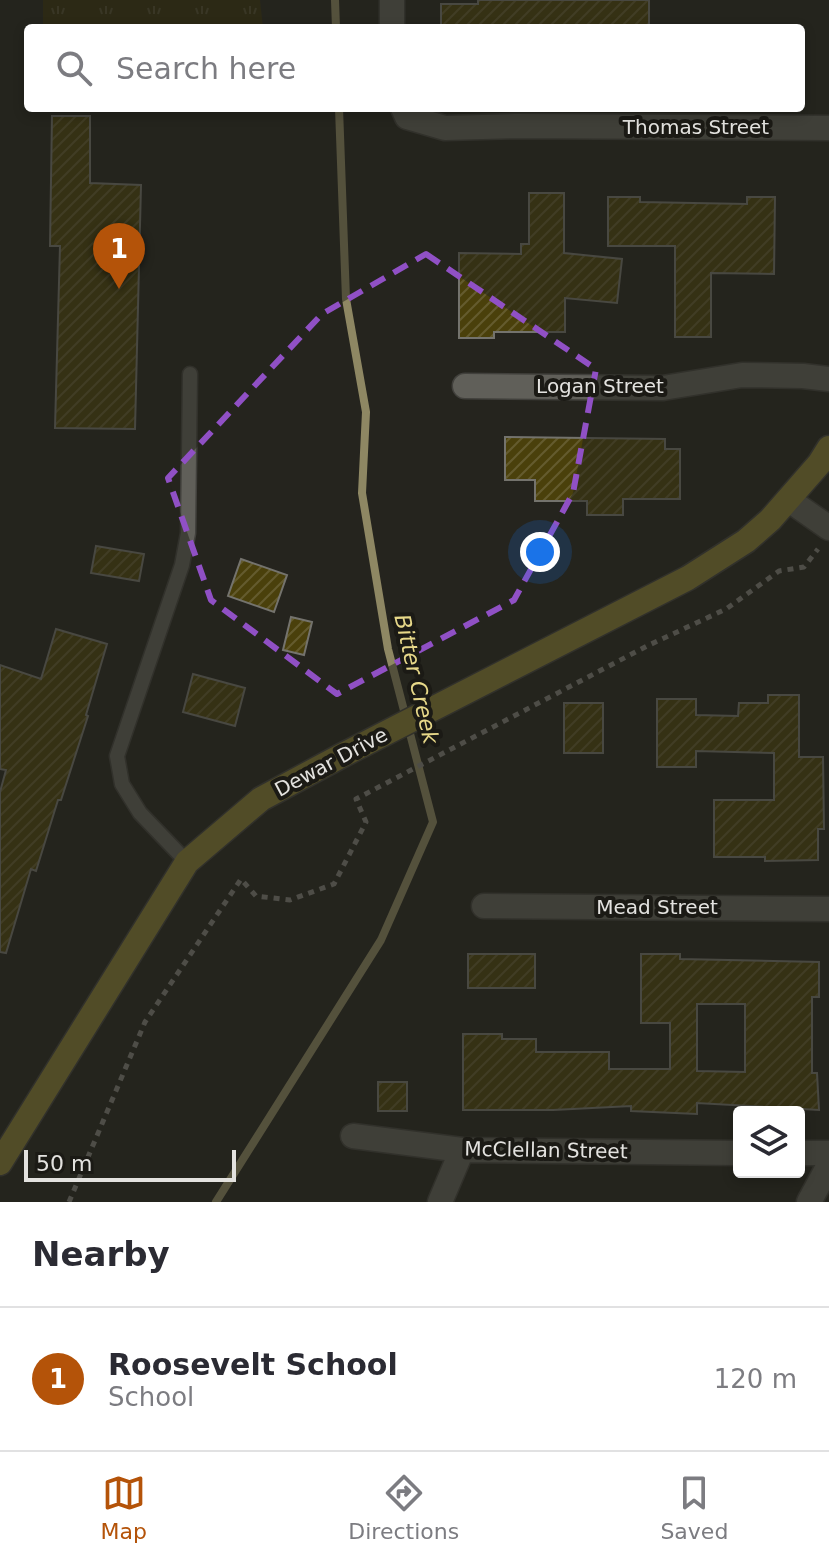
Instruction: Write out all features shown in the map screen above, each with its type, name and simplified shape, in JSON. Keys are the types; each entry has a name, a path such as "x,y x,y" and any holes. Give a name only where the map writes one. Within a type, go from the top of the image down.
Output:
{"main road":[{"name":"Dewar Drive","path":"0,1163 187,862 261,799 688,578 746,541 789,500 829,448"}],"street":[{"path":"392,0 392,24"},
{"name":"Thomas Street","path":"405,112 407,117 445,128 829,128"},
{"name":"Logan Street","path":"465,386 663,388 742,375 829,379"},
{"path":"789,500 825,537"},
{"name":"Mead Street","path":"484,906 829,909"},
{"name":"McClellan Street","path":"353,1136 462,1150 733,1153"},
{"path":"440,1202 462,1150"},
{"path":"805,1153 829,1153"},
{"path":"809,1202 829,1165"}],"lane":[{"path":"187,862 140,813 122,784 117,756 182,565 188,533 190,374"}],"path":[{"path":"69,1202 145,1022 241,879 256,896 290,900 334,884 366,822 356,799 647,646 726,609 779,571 804,567 825,537"}],"highlighted area":[{"path":"426,254 596,369 573,493 514,600 337,694 211,600 168,478 322,314"}],"green space":[{"path":"43,0 260,0 263,24 43,24"}],"building":[{"path":"478,0 649,0 649,24 441,24 441,4 478,4"},
{"path":"52,116 90,116 90,183 141,185 135,429 55,428 60,246 50,246"},
{"path":"529,193 564,193 564,253 622,259 617,303 565,298 565,332 494,332 494,338 459,338 459,253 521,254 521,244 529,244"},
{"path":"608,197 640,197 640,202 747,204 747,197 775,197 774,274 711,273 711,337 675,337 675,246 608,246"},
{"path":"505,437 665,439 665,449 680,449 680,499 623,499 623,515 587,515 587,501 535,501 535,480 505,480"},
{"path":"96,546 144,554 139,581 91,573"},
{"path":"241,559 287,575 274,612 228,596"},
{"path":"291,617 312,622 304,655 283,650"},
{"path":"56,629 107,644 61,800 58,800 36,871 31,869 6,953 0,952 0,792 6,770 0,769 0,665 41,679"},
{"path":"193,674 245,688 235,726 183,712"},
{"path":"768,695 799,695 799,757 823,757 824,829 818,829 818,860 765,861 765,857 714,857 714,800 774,800 774,753 696,751 696,767 657,767 657,699 696,699 696,715 738,716 739,703 768,703"},
{"path":"564,703 603,703 603,753 564,753"},
{"path":"468,954 535,954 535,988 468,988"},
{"path":"641,954 680,954 680,959 819,962 819,997 812,997 812,1073 817,1073 819,1110 805,1109 805,1106 697,1103 697,1114 631,1111 631,1106 463,1110 463,1034 502,1034 502,1039 536,1039 536,1052 609,1052 609,1069 670,1069 670,1023 641,1023","holes":["697,1004 745,1004 745,1072 697,1071"]},
{"path":"378,1082 407,1082 407,1111 378,1111"}],"waterway":[{"name":"Bitter Creek","path":"335,0 336,24"},
{"name":"Bitter Creek","path":"216,1202 381,940 433,822 388,649 362,493 366,412 346,299 339,112"}],"place":[{"name":"Roosevelt School","path":"119,289"}]}
